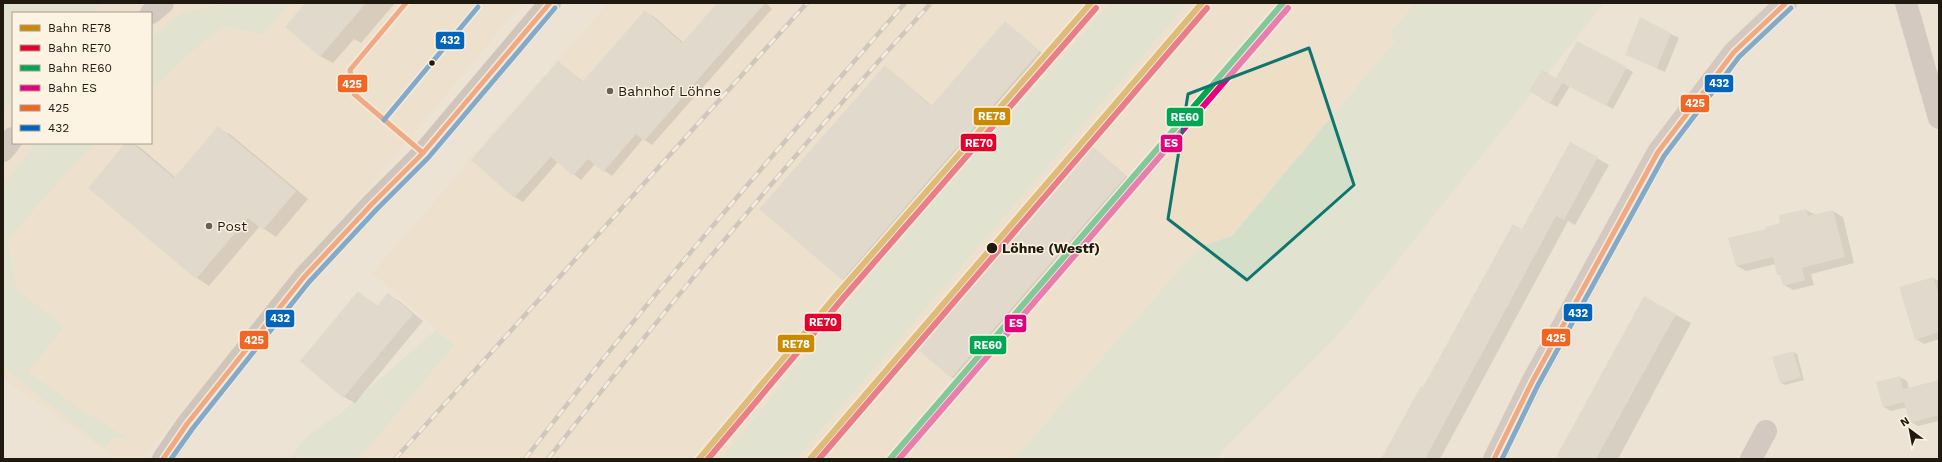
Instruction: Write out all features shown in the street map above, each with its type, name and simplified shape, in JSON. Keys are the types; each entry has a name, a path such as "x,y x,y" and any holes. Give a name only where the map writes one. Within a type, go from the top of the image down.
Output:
{"main road":[{"path":"162,459 187,424 304,277 372,204 423,153 550,3"}],"street":[{"path":"152,12 163,3"},
{"path":"1494,459 1532,382 1658,152 1734,52 1786,3"},
{"path":"1906,3 1939,118"},
{"path":"3,151 12,139"},
{"path":"1751,459 1766,432"}],"highlighted area":[{"path":"1309,48 1354,185 1247,280 1168,219 1188,94"}],"shaded area":[{"path":"103,3 523,3 142,459 117,459 3,379 3,109 12,100 12,144 152,144 152,12 91,12"},
{"path":"608,3 1415,3 1390,33 1395,41 1232,236 1199,247 1014,459 359,459 455,345 372,273 458,174 468,160"}],"green space":[{"path":"3,3 103,3 91,12 12,12 12,100 3,109"},
{"path":"227,3 290,3 263,35 226,26 207,38 152,89 152,37 182,13"},
{"path":"1111,3 1188,3 796,459 721,459 909,228"},
{"path":"1415,3 1604,3 1339,334 1225,448 1217,459 1014,459 1199,247 1232,236 1395,41 1390,33"},
{"path":"36,144 95,144 81,157 7,240 16,288 64,327 28,372 82,410 129,439 113,437 105,448 3,367 3,186"},
{"path":"436,330 455,345 359,459 289,459 308,435 341,413"}],"building":[{"path":"305,3 366,3 320,57 285,27"},
{"name":"Bahnhof Löhne","path":"717,3 765,3 644,141 636,134 603,172 588,159 573,176 551,157 514,198 471,160 558,61 582,82 645,10 682,43"},
{"path":"1640,17 1671,33 1657,68 1625,55"},
{"path":"1005,21 1040,51 842,280 759,209 885,65 931,106"},
{"path":"1577,41 1627,67 1606,106 1562,83 1550,104 1529,91 1542,70 1556,78"},
{"path":"218,126 296,191 263,230 248,218 196,279 88,188 124,144 133,144 174,178"},
{"path":"1570,142 1598,157 1564,220 1556,216 1425,459 1381,459 1421,386 1423,387 1513,224 1522,229"},
{"path":"1091,145 1126,176 951,378 916,348"},
{"path":"1806,209 1808,216 1833,210 1845,257 1802,268 1805,280 1783,286 1780,274 1777,275 1773,257 1736,266 1728,238 1766,229 1765,227 1780,223 1779,215"},
{"path":"1933,277 1939,295 1939,332 1915,340 1899,287"},
{"path":"358,291 377,306 388,293 413,314 343,398 300,361"},
{"path":"1644,296 1676,314 1596,459 1555,459"},
{"path":"1793,351 1801,378 1780,383 1772,357"},
{"path":"1900,376 1903,389 1939,380 1939,415 1910,423 1904,402 1883,408 1876,382"}],"railway":[{"path":"395,459 807,3"},
{"path":"525,459 570,400 711,228 905,3"},
{"path":"548,459 687,284 783,170 931,3"}],"rail line":[{"name":"RE78","path":"699,459 839,292 1091,3"},
{"name":"RE78","path":"810,459 1202,3"},
{"name":"RE60","path":"890,459 1283,3"},
{"name":"RE70","path":"708,459 844,297 1096,8"},
{"name":"RE70","path":"819,459 1207,8"},
{"name":"ES","path":"899,459 1288,8"}],"transit line":[{"name":"425","path":"406,3 350,70 354,94 423,153"},
{"name":"425","path":"163,459 187,424 304,277 372,204 423,153 550,3"},
{"name":"425","path":"1494,459 1532,382 1658,152 1734,52 1786,3"},
{"name":"432","path":"384,120 478,7"},
{"name":"432","path":"171,459 193,428 309,282 377,209 428,158 555,8"},
{"name":"432","path":"1502,459 1538,385 1664,156 1739,57 1791,8"}],"place":[{"name":"Bahnhof Löhne","path":"610,91"},
{"name":"Post","path":"209,226"},
{"name":"Löhne (Westf)","path":"992,248"}]}
